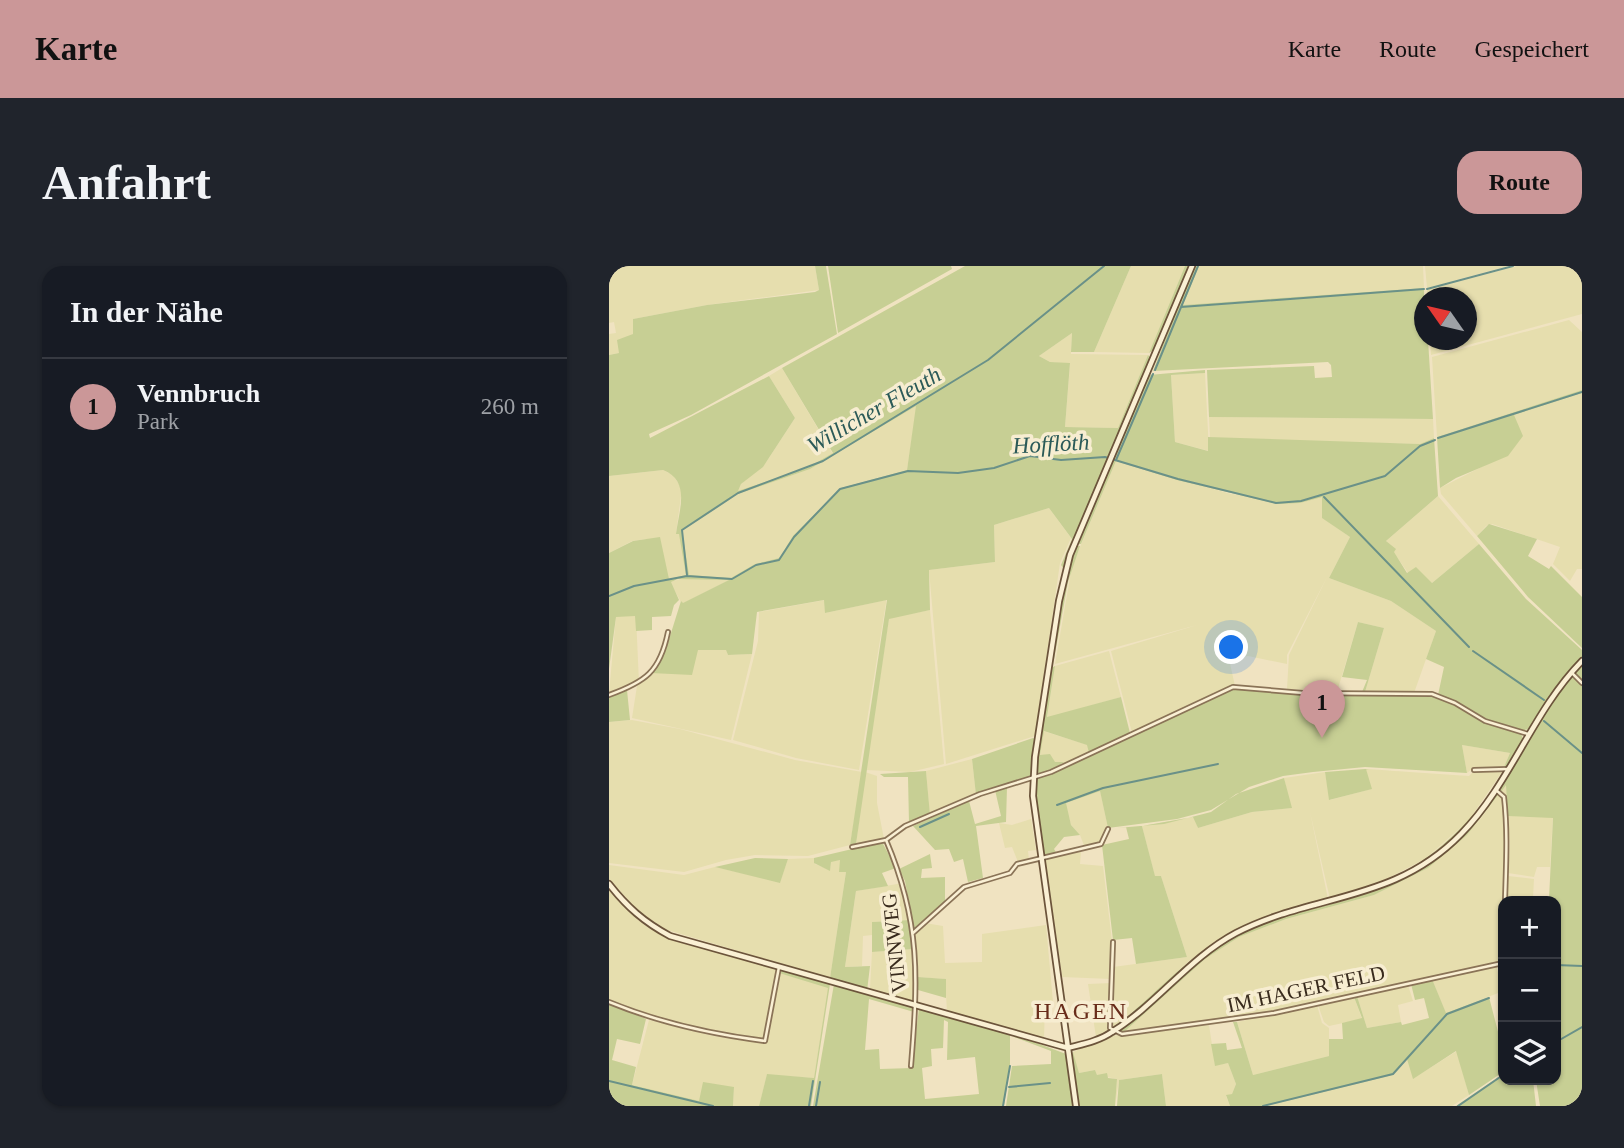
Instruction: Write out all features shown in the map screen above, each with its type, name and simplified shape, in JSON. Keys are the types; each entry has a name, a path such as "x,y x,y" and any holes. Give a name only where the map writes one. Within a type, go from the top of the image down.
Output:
{"main road":[{"path":"1076,1106 1041,859 1033,777 1062,585 1070,555 1192,266"},
{"path":"609,884 647,924 670,936 1068,1048 1113,1032 1189,966 1238,933 1292,912 1366,893 1413,871 1460,835 1496,790 1528,734 1571,672 1582,661"}],"street":[{"path":"609,695 644,681 661,656 668,632"},
{"path":"1571,672 1582,682"},
{"path":"852,847 886,840 905,826 980,794 1051,772 1233,687 1303,692 1432,694 1455,703 1485,721 1528,734"},
{"path":"1474,770 1508,769"},
{"path":"1496,790 1504,797 1505,804 1508,844 1505,896"},
{"path":"913,933 969,884 1010,873 1017,864 1101,844 1108,830"},
{"name":"VINNWEG","path":"886,840 904,881 913,933 917,977 911,1066"},
{"path":"1112,942 1113,1032"},
{"name":"IM HAGER FELD","path":"1113,1032 1122,1034 1239,1020 1498,964"},
{"path":"609,1002 648,1018 712,1035 765,1041 779,967"}],"shaded area":[{"path":"609,266 815,266 819,290 707,305 633,319 633,334 619,353 609,355 609,334 616,333 614,322 609,323"},
{"path":"1131,266 1185,266 1149,353 1094,352"},
{"path":"1199,266 1423,266 1424,287 1414,289 1182,305"},
{"path":"1425,266 1508,266 1431,287 1427,287"},
{"path":"1517,266 1582,266 1582,314 1477,343 1477,287 1438,287"},
{"path":"1569,320 1582,332 1582,390 1437,437 1432,357 1458,350 1477,350 1477,345"},
{"path":"1072,333 1071,354 1148,355 1118,428 1065,427 1070,364 1050,362 1039,356"},
{"path":"1431,350 1449,350 1431,355"},
{"path":"782,368 833,454 809,467 737,492 741,484 767,461 795,418 769,376"},
{"path":"1205,373 1209,451 1175,442 1171,375"},
{"path":"1582,393 1582,569 1577,569 1570,581 1553,564 1560,547 1492,524 1486,526 1477,536 1441,494 1440,488 1505,455 1514,415"},
{"path":"917,405 907,470 840,488 779,558 755,564 746,572 731,578 688,575 682,531 738,494 810,469"},
{"path":"1209,417 1433,419 1434,438 1420,444 1214,439 1210,438"},
{"path":"1116,461 1231,494 1300,503 1322,496 1323,518 1350,537 1329,578 1391,601 1436,631 1414,693 1365,692 1384,628 1358,622 1337,692 1287,689 1289,655 1327,577 1287,655 1287,664 1248,656 1229,659 1235,686 1132,733 1111,651 1197,625 1055,664 1072,566"},
{"path":"663,470 673,475 682,489 676,533 679,533 683,546 686,575 669,579 646,539 632,541 609,553 609,476"},
{"path":"1438,496 1479,544 1432,583 1408,573 1386,541"},
{"path":"1049,508 1071,538 1060,563 1035,736 946,764 929,570 995,562 994,525"},
{"path":"688,577 730,580 682,604 670,582"},
{"path":"825,600 825,613 886,600 859,770 796,758 733,740 758,641 759,612"},
{"path":"930,610 944,764 910,772 866,770 889,618"},
{"path":"616,616 636,616 639,683 609,693"},
{"path":"726,649 728,655 752,654 731,740 632,718 637,686 651,673 697,650"},
{"path":"1109,651 1121,697 1047,718 1055,666"},
{"path":"632,720 680,729 795,760 862,772 850,845 808,856 755,855 684,872 609,863 609,722"},
{"path":"1043,731 1088,745 1089,753 1062,765 1063,762 1055,763 1040,756"},
{"path":"1462,745 1510,753 1504,767 1472,769 1467,773"},
{"path":"972,759 976,795 930,817 926,771"},
{"path":"1365,769 1469,776 1473,772 1502,772 1469,820 1425,859 1375,885 1330,899 1310,812 1328,899 1268,916 1223,937 1189,961 1114,1028 1113,967 1187,957 1161,876 1155,877 1142,826 1194,817 1198,828 1252,812 1291,808 1284,778 1325,772 1330,800 1371,789"},
{"path":"865,772 877,776 877,803 884,839 856,844"},
{"path":"1512,774 1555,781 1550,867 1537,867 1534,877 1508,873 1510,843 1505,798 1501,792"},
{"path":"1100,790 1108,828 1100,843 1085,848 1080,835 1071,825 1065,802"},
{"path":"1499,794 1503,800 1507,843 1505,896 1498,896 1498,962 1236,1019 1124,1032 1205,959 1239,937 1286,919 1374,895 1428,868 1478,822"},
{"path":"1031,819 1036,850 1028,851 1029,860 1018,862 1012,847 1005,848 999,823 1012,825"},
{"path":"1081,852 1080,864 1103,866 1112,941 1111,979 1062,977 1045,859"},
{"path":"814,858 815,864 830,870 831,861 840,860 846,872 830,978 664,929 640,913 609,879 609,865 684,875 715,867 780,882 788,859"},
{"path":"1508,876 1534,879 1533,896 1507,896"},
{"path":"903,883 910,920 872,922 872,935 863,936 862,966 845,967 856,891"},
{"path":"609,889 638,920 674,941 777,968 765,1039 713,1034 649,1018 609,1001"},
{"path":"925,923 943,926 945,963 982,962 982,934 1046,925 1053,1002 1045,1002 1044,1039 947,1011 945,979 918,977 914,934"},
{"path":"914,949 915,1002 870,989 872,952"},
{"path":"1496,965 1498,993 1446,1014 1432,979"},
{"path":"779,973 829,987 814,1078 767,1075 759,1106 733,1106 734,1087 700,1102 632,1085 649,1020 713,1036 766,1043"},
{"path":"1111,983 1109,1031 1096,1037 1088,984"},
{"path":"1408,985 1413,1001 1398,1005 1401,1022 1367,1028 1357,996"},
{"path":"1354,997 1362,1019 1329,1026 1324,1022 1318,1005"},
{"path":"1317,1005 1322,1023 1329,1028 1329,1056 1253,1075 1237,1022"},
{"path":"1209,1025 1215,1065 1228,1063 1236,1084 1232,1094 1226,1096 1230,1106 1166,1106 1162,1074 1119,1080 1115,1106 1117,1079 1097,1075 1095,1070 1079,1073 1073,1052 1111,1036"},
{"path":"1457,1051 1469,1095 1452,1106 1266,1106 1393,1075 1408,1059 1414,1078"}],"green space":[{"path":"815,266 826,266 837,334 691,415 649,434 650,438 769,376 795,418 763,467 741,484 738,491 809,467 833,453 782,368 965,266 1131,266 1094,352 1071,352 1072,333 1039,356 1050,362 1070,363 1065,427 1118,428 1148,355 1151,358 1113,457 1149,375 1205,370 1205,373 1171,375 1175,442 1208,451 1208,437 1420,444 1434,438 1438,496 1386,541 1396,549 1394,552 1407,573 1416,567 1432,583 1479,544 1526,599 1582,650 1582,658 1553,691 1529,729 1520,731 1523,739 1507,766 1504,767 1510,753 1462,745 1467,773 1365,767 1283,776 1249,787 1211,810 1177,819 1108,828 1100,791 1066,803 1071,825 1080,835 1064,837 1054,849 1057,854 1043,856 1034,802 1036,779 1232,689 1307,694 1430,695 1456,703 1438,695 1444,667 1426,659 1436,631 1391,601 1329,578 1350,537 1322,518 1322,497 1300,503 1277,504 1177,480 1116,461 1081,544 1076,544 1064,569 1061,565 1072,539 1049,508 994,525 995,562 929,570 930,610 889,619 856,844 850,845 887,600 825,613 824,600 757,612 752,654 728,655 726,650 698,650 692,675 651,673 666,649 681,601 683,603 729,580 678,579 671,582 679,600 674,605 671,616 652,617 652,630 636,631 635,616 616,617 609,669 609,553 633,541 660,537 669,579 686,575 679,534 676,534 681,506 677,481 663,470 609,476 609,355 619,353 617,340 633,334 633,319 707,305 819,290","holes":["916,406 907,470 841,488 793,536 779,558 755,564 731,578 689,575 682,531 738,494 810,469"]},
{"path":"828,266 951,266 952,269 838,333"},
{"path":"1185,266 1190,266 1155,349 1149,353"},
{"path":"1194,266 1199,266 1183,305 1414,289 1414,350 1429,350 1433,419 1209,417 1207,370 1314,366 1315,378 1332,377 1331,365 1328,362 1153,371"},
{"path":"1582,390 1582,393 1514,415 1523,436 1508,456 1456,478 1440,488 1437,437"},
{"path":"1489,524 1537,539 1528,556 1549,569 1551,566 1582,597 1582,648 1528,597 1477,536"},
{"path":"1076,546 1080,546 1068,582 1053,665 1060,601"},
{"path":"1358,622 1384,628 1365,692 1362,692 1367,680 1342,677"},
{"path":"1582,664 1582,1106 1540,1106 1537,1085 1561,1085 1561,896 1549,896 1553,818 1508,816 1506,785 1501,792 1500,787 1535,725 1570,676 1576,678 1575,672"},
{"path":"1055,666 1047,717 1121,697 1130,733 1089,753 1087,745 1044,731 1040,755 1050,754 1055,762 1064,762 1052,770 1036,774 1051,668"},
{"path":"627,690 630,720 609,722 609,696"},
{"path":"1036,739 1031,776 976,795 972,759"},
{"path":"1366,769 1372,789 1329,800 1325,772"},
{"path":"926,771 930,815 909,823 908,777 884,777 880,774"},
{"path":"1284,778 1292,808 1252,812 1198,828 1193,817 1188,818 1211,812 1236,794"},
{"path":"1007,787 1006,822 976,826 983,878 968,882 963,859 954,862 949,849 935,850 913,826 969,801 975,824 1001,816 995,790"},
{"path":"1499,794 1467,835 1428,868 1374,895 1286,919 1239,937 1205,959 1124,1032 1120,1031 1133,1015 1193,965 1237,935 1273,920 1368,893 1430,861 1465,831 1495,795"},
{"path":"1483,803 1461,831 1414,869 1383,885 1285,912 1212,947 1114,1028 1187,964 1218,941 1252,923 1286,911 1356,892 1390,879 1434,852 1460,829"},
{"path":"1188,818 1164,824 1143,826"},
{"path":"1142,826 1155,876 1161,876 1187,957 1136,964 1132,938 1113,940 1102,845 1129,839 1126,827"},
{"path":"882,842 896,868 882,873 888,886 856,891 845,967 870,966 867,991 830,978 846,872 839,872 840,860 831,862 830,871 814,863 814,858"},
{"path":"930,854 932,868 922,869 921,878 945,877 945,903 914,932 905,881 899,869"},
{"path":"755,858 788,859 780,883 715,867"},
{"path":"1045,859 1070,1042 1043,861"},
{"path":"910,920 914,949 872,952 872,922"},
{"path":"780,969 830,984 811,1106 759,1106 767,1074 814,1078 828,988 779,973"},
{"path":"918,977 946,979 946,998 918,990"},
{"path":"1432,979 1446,1013 1489,997 1498,1032 1498,1075 1469,1095 1456,1051 1413,1079 1407,1059 1393,1075 1266,1106 1230,1106 1226,1095 1232,1094 1236,1084 1228,1063 1215,1066 1211,1044 1226,1043 1227,1050 1242,1048 1233,1022 1237,1022 1253,1075 1329,1056 1329,1039 1343,1039 1342,1023 1362,1018 1354,997 1357,996 1367,1028 1401,1022 1402,1025 1429,1018 1424,998 1415,1000 1411,984"},
{"path":"834,984 914,1007 914,1012 869,999 865,1050 879,1049 880,1069 912,1068 919,1008 1010,1034 1010,1065 1004,1106 813,1106","holes":["944,1020 948,1022 947,1060 975,1057 979,1094 925,1099 922,1068 932,1066 931,1049 943,1048"]},
{"path":"609,1003 646,1019 640,1044 617,1039 612,1060 636,1067 632,1085 699,1101 703,1082 734,1087 733,1106 609,1106"},
{"path":"1015,1035 1066,1054 1074,1106 1006,1106 1012,1066 1051,1064 1051,1051 1014,1037"},
{"path":"1073,1052 1079,1073 1095,1070 1097,1075 1107,1073 1108,1078 1117,1079 1115,1106 1078,1106 1071,1056"},
{"path":"1162,1074 1166,1106 1117,1106 1119,1080"},
{"path":"1498,1077 1498,1085 1534,1085 1536,1106 1456,1106"}],"waterway":[{"name":"Willicher Fleuth","path":"687,575 682,530 738,493 823,461 988,360 1104,266"},
{"path":"1155,370 1198,266"},
{"path":"1434,287 1513,266"},
{"path":"1181,307 1414,290"},
{"path":"1116,460 1153,374"},
{"name":"Hofflöth","path":"1438,438 1582,392"},
{"name":"Hofflöth","path":"609,596 634,586 687,576 732,579 756,565 779,560 794,537 840,489 908,471 958,473 994,468 1030,456 1061,460 1105,457 1178,479 1276,503 1301,501 1385,476 1420,446 1435,440"},
{"path":"1324,497 1469,647"},
{"path":"1473,651 1544,700"},
{"path":"1544,721 1582,753"},
{"path":"1057,805 1103,788 1218,764"},
{"path":"920,827 949,814"},
{"path":"1561,965 1582,966"},
{"path":"1263,1106 1393,1074 1447,1014 1489,998"},
{"path":"1561,1039 1582,1027"},
{"path":"1003,1106 1010,1066"},
{"path":"1458,1106 1498,1078"},
{"path":"609,1081 713,1106"},
{"path":"809,1106 813,1081"},
{"path":"816,1106 820,1082"},
{"path":"1009,1087 1050,1083"}],"place":[{"name":"Vennbruch","path":"1322,738"}],"district":[{"name":"HAGEN","path":"1081,1011"}]}
